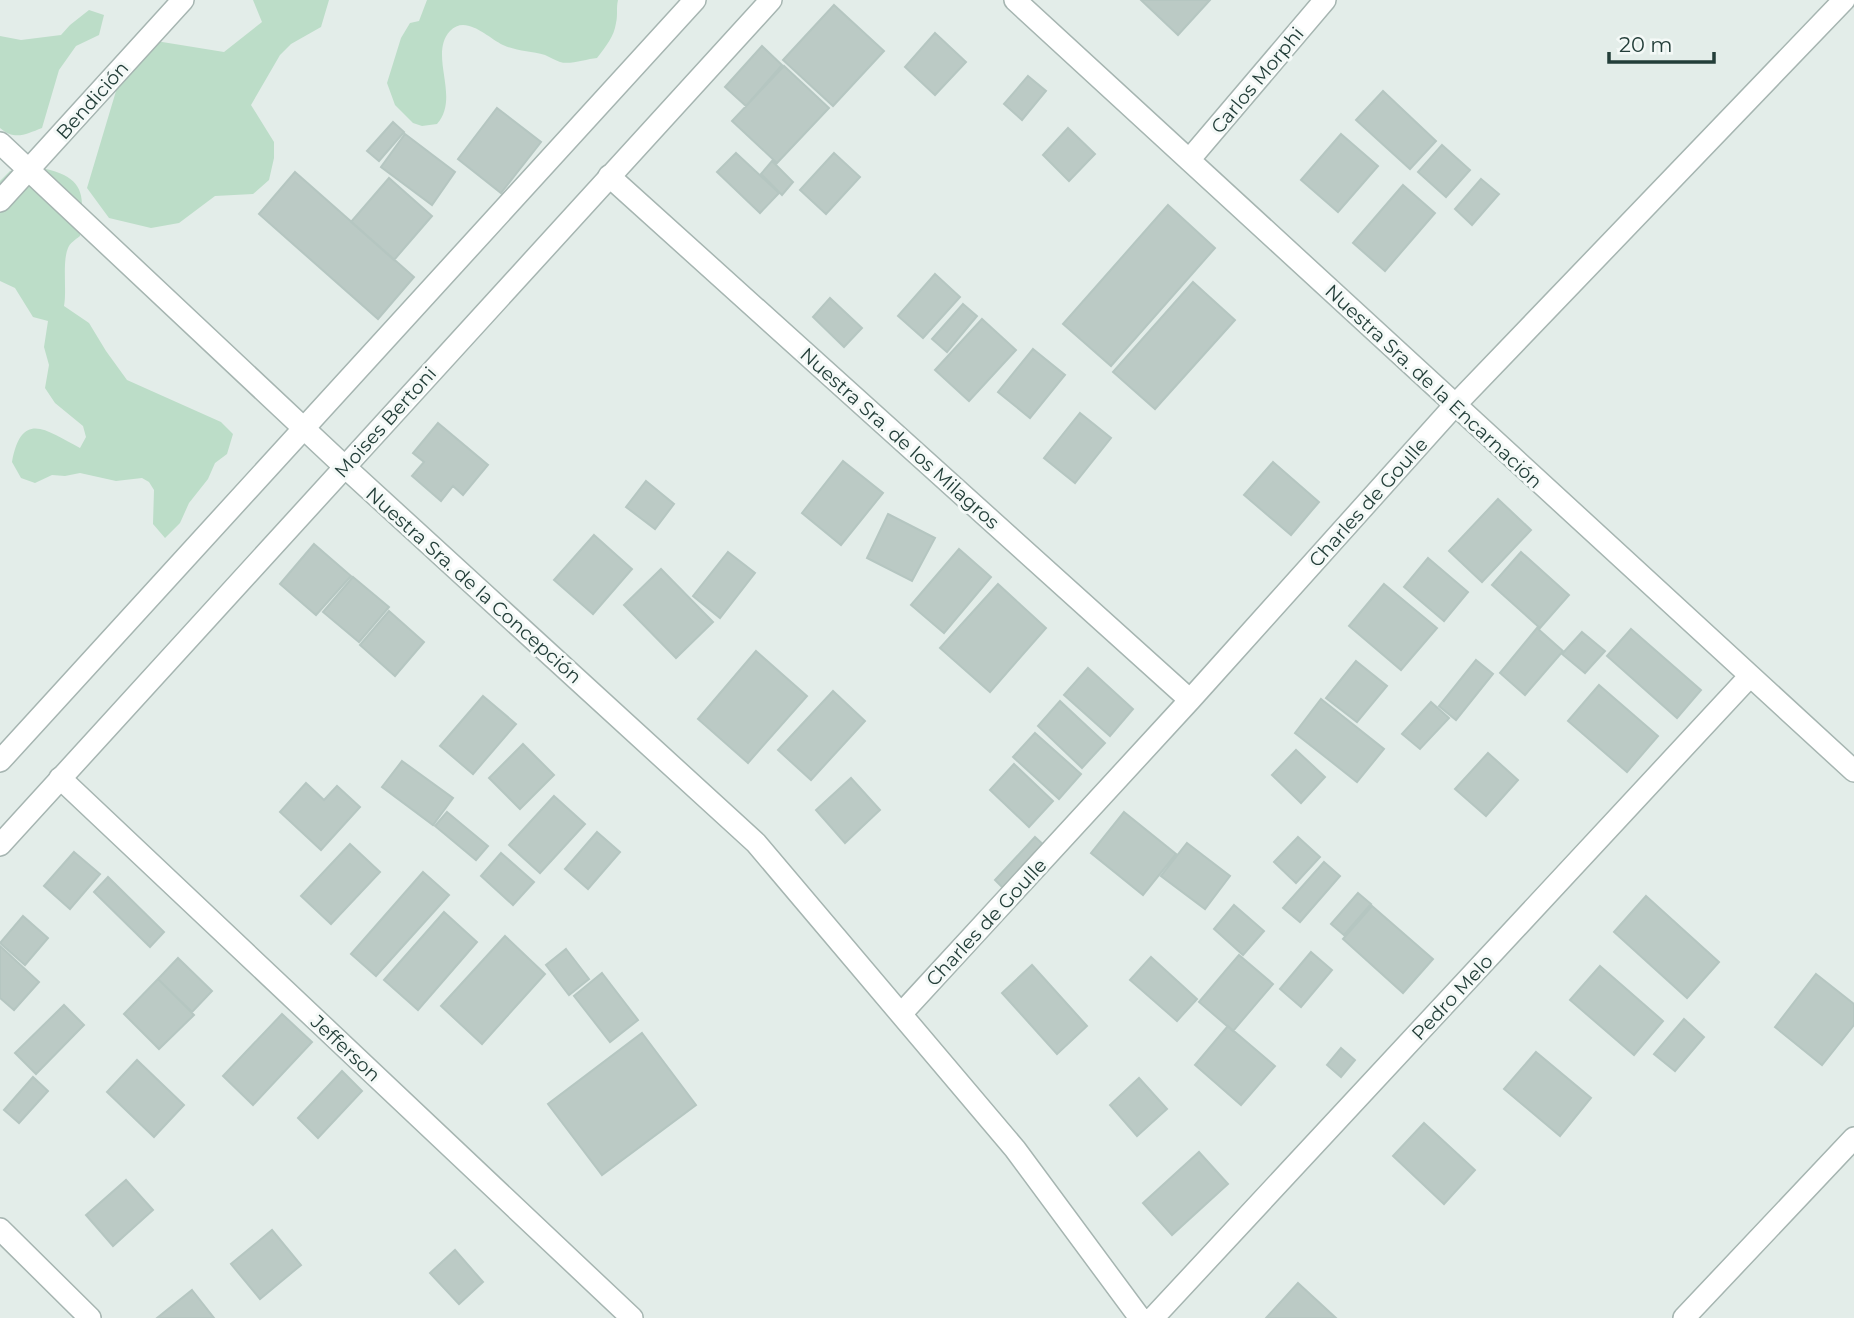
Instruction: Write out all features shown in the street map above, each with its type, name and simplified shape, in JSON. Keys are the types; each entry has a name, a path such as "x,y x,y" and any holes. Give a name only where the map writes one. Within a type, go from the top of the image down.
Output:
{"street":[{"name":"Bendición","path":"0,201 183,0"},
{"path":"0,761 695,0"},
{"name":"Moises Bertoni","path":"0,845 771,0"},
{"name":"Nuestra Sra. de la Encarnación","path":"1015,0 1854,771"},
{"name":"Carlos Morphi","path":"1189,160 1325,0"},
{"name":"Charles de Goulle","path":"901,1014 1190,700 1455,405 1844,0"},
{"name":"Nuestra Sra. de la Concepción","path":"0,143 345,467 756,843 1015,1149 1140,1318"},
{"name":"Nuestra Sra. de los Milagros","path":"609,176 1190,700"},
{"name":"Pedro Melo","path":"1153,1318 1750,676"},
{"name":"Jefferson","path":"60,778 632,1318"},
{"path":"1684,1318 1854,1138"},
{"path":"0,1229 90,1318"}],"green space":[{"path":"253,0 329,0 321,27 291,44 280,55 251,105 274,142 269,180 253,194 215,196 179,223 151,228 109,218 87,188 119,81 156,41 224,52 262,22"},
{"path":"427,0 618,0 617,20 611,37 597,58 564,63 545,55 508,47 470,26 456,26 444,41 442,52 446,89 444,113 437,124 422,126 413,123 395,105 387,83 401,38 410,23 419,21"},
{"path":"89,10 104,15 99,35 76,46 59,70 42,128 21,135 5,132 0,128 0,36 21,40 61,35"},
{"path":"38,167 54,171 73,181 81,197 80,236 70,245 66,254 64,306 89,323 127,380 221,422 233,434 227,454 215,463 208,479 189,503 180,523 165,538 153,524 154,490 149,482 142,478 116,481 80,473 52,475 35,483 21,478 12,462 16,445 29,430 47,431 80,448 86,437 83,426 55,403 45,388 49,365 44,347 48,321 33,317 15,288 0,281 0,181 10,171"}],"building":[{"path":"1141,0 1210,0 1178,35"},
{"path":"834,5 884,51 833,106 783,60"},
{"path":"935,33 966,62 935,95 905,67"},
{"path":"762,46 782,65 746,106 725,87"},
{"path":"784,66 829,108 777,163 732,121"},
{"path":"1028,76 1046,91 1022,120 1004,104"},
{"path":"1383,91 1436,141 1410,169 1356,120"},
{"path":"497,108 541,142 501,193 458,159"},
{"path":"393,122 404,132 379,161 367,151"},
{"path":"1068,128 1095,154 1069,181 1043,155"},
{"path":"405,134 455,172 432,205 381,167"},
{"path":"1341,134 1378,166 1338,212 1301,180"},
{"path":"1442,145 1470,170 1446,197 1418,172"},
{"path":"736,153 779,193 760,213 717,172"},
{"path":"834,153 860,177 826,214 800,190"},
{"path":"772,161 793,182 782,195 761,174"},
{"path":"295,172 414,277 378,319 259,214"},
{"path":"389,178 432,216 394,260 351,222"},
{"path":"1481,179 1499,194 1472,225 1455,209"},
{"path":"1403,185 1435,213 1385,271 1353,243"},
{"path":"1168,205 1215,248 1111,366 1063,324"},
{"path":"935,274 960,297 923,338 898,316"},
{"path":"1193,282 1235,320 1155,409 1113,372"},
{"path":"830,298 862,328 844,347 813,317"},
{"path":"963,304 977,316 947,352 932,339"},
{"path":"982,319 1016,350 969,401 935,370"},
{"path":"1033,349 1065,375 1030,418 998,392"},
{"path":"1080,413 1111,438 1075,483 1044,458"},
{"path":"438,423 488,465 463,495 453,486 441,501 412,476 424,462 413,453"},
{"path":"843,461 883,493 841,545 802,513"},
{"path":"1273,462 1319,502 1291,535 1244,495"},
{"path":"646,481 674,504 655,529 626,507"},
{"path":"1498,499 1531,530 1482,582 1449,551"},
{"path":"888,514 935,538 912,581 867,558"},
{"path":"594,535 632,569 593,614 554,580"},
{"path":"314,544 351,576 316,615 280,584"},
{"path":"959,549 991,577 944,633 911,605"},
{"path":"728,552 755,573 720,618 693,596"},
{"path":"1521,552 1569,595 1540,628 1492,585"},
{"path":"1428,558 1468,592 1444,621 1404,587"},
{"path":"661,569 713,622 676,658 624,605"},
{"path":"353,577 389,607 359,642 323,612"},
{"path":"998,584 1046,628 990,692 940,648"},
{"path":"1384,584 1437,628 1401,670 1349,626"},
{"path":"389,611 424,642 395,676 360,645"},
{"path":"1537,628 1563,651 1525,695 1500,673"},
{"path":"1631,629 1701,690 1677,718 1607,656"},
{"path":"1582,632 1605,651 1585,673 1562,654"},
{"path":"756,651 807,696 748,763 698,719"},
{"path":"1476,660 1493,674 1456,720 1439,706"},
{"path":"1356,661 1387,686 1357,722 1326,698"},
{"path":"1088,668 1133,709 1110,736 1064,695"},
{"path":"1599,685 1658,736 1627,772 1568,721"},
{"path":"833,691 865,721 811,780 778,750"},
{"path":"483,696 516,724 473,774 440,746"},
{"path":"1321,699 1384,749 1357,782 1295,733"},
{"path":"1060,701 1105,743 1082,768 1038,726"},
{"path":"1431,702 1449,718 1420,749 1402,734"},
{"path":"1035,733 1081,774 1059,799 1013,757"},
{"path":"523,744 554,775 520,809 489,778"},
{"path":"1296,750 1325,777 1301,803 1272,775"},
{"path":"1488,753 1518,780 1486,816 1455,789"},
{"path":"402,761 453,798 433,825 382,787"},
{"path":"1014,764 1053,801 1029,827 990,790"},
{"path":"851,778 880,810 845,843 816,810"},
{"path":"306,783 324,800 337,786 360,807 321,850 280,812"},
{"path":"554,796 585,824 540,873 509,845"},
{"path":"447,812 488,846 476,860 435,826"},
{"path":"1124,812 1176,854 1143,895 1091,853"},
{"path":"597,832 620,852 588,889 565,869"},
{"path":"1035,837 1047,848 1006,891 995,880"},
{"path":"1298,837 1320,857 1296,883 1274,862"},
{"path":"1187,843 1230,876 1205,909 1161,876"},
{"path":"350,844 380,872 331,924 301,896"},
{"path":"74,852 100,874 70,909 44,886"},
{"path":"501,853 534,882 513,905 481,876"},
{"path":"1324,862 1340,876 1300,922 1283,908"},
{"path":"423,872 449,895 376,976 351,954"},
{"path":"108,877 164,932 150,947 94,892"},
{"path":"1358,893 1371,904 1344,935 1331,924"},
{"path":"1646,896 1719,962 1687,998 1614,932"},
{"path":"1234,905 1264,931 1243,955 1214,929"},
{"path":"1372,906 1433,959 1403,993 1343,939"},
{"path":"444,912 477,942 418,1010 384,980"},
{"path":"23,916 48,938 25,965 0,943"},
{"path":"505,936 545,974 482,1044 441,1006"},
{"path":"0,946 39,982 14,1010 0,998"},
{"path":"566,949 589,979 569,995 546,965"},
{"path":"1311,952 1332,970 1301,1007 1280,989"},
{"path":"1239,955 1273,984 1233,1031 1199,1002"},
{"path":"1151,957 1197,999 1177,1021 1130,980"},
{"path":"178,958 212,991 192,1012 158,979"},
{"path":"1032,965 1087,1026 1057,1054 1002,993"},
{"path":"1600,966 1663,1021 1634,1055 1570,1000"},
{"path":"602,973 638,1020 610,1042 574,996"},
{"path":"1816,974 1854,1004 1854,1025 1822,1065 1775,1027"},
{"path":"158,979 194,1015 159,1049 124,1014"},
{"path":"64,1005 84,1025 36,1074 15,1053"},
{"path":"282,1014 312,1042 253,1105 223,1076"},
{"path":"1684,1019 1704,1037 1675,1071 1654,1054"},
{"path":"1228,1026 1275,1066 1241,1105 1195,1065"},
{"path":"642,1033 696,1105 602,1175 548,1104"},
{"path":"1341,1048 1355,1060 1341,1077 1327,1065"},
{"path":"1536,1052 1591,1098 1560,1136 1504,1089"},
{"path":"137,1060 184,1105 154,1137 107,1092"},
{"path":"342,1071 362,1091 318,1138 298,1118"},
{"path":"33,1077 48,1091 19,1123 4,1110"},
{"path":"1139,1078 1167,1109 1137,1136 1110,1105"},
{"path":"1424,1123 1475,1170 1444,1204 1393,1156"},
{"path":"1199,1152 1228,1184 1172,1235 1143,1203"},
{"path":"126,1180 153,1210 113,1246 86,1215"},
{"path":"272,1230 301,1265 260,1299 231,1264"},
{"path":"455,1250 483,1282 459,1304 430,1273"},
{"path":"1298,1283 1336,1318 1266,1318"},
{"path":"192,1290 214,1318 157,1318"}]}
